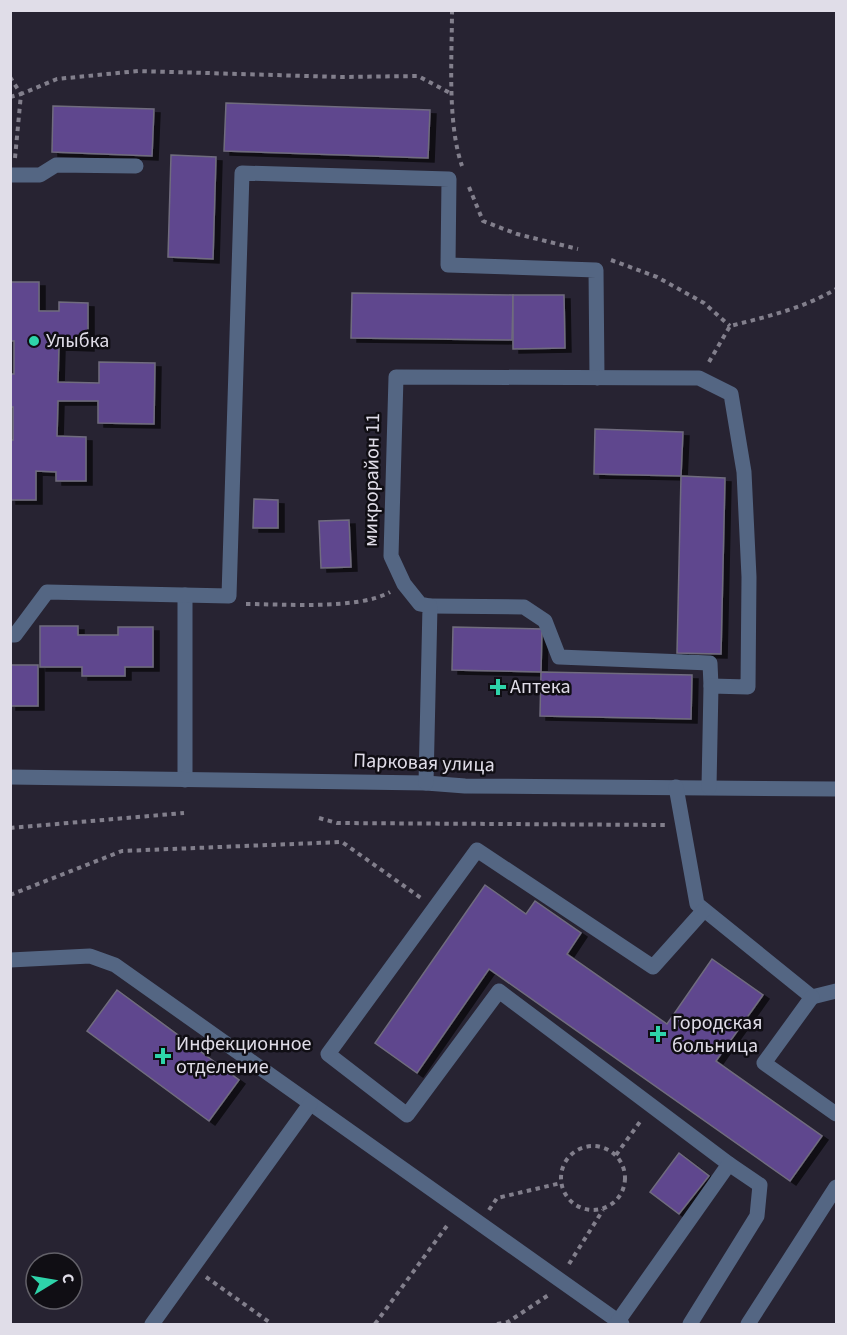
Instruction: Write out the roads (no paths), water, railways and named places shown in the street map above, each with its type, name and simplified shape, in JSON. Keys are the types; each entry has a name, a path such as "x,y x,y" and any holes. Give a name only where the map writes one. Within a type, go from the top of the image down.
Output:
{"street":[{"path":"12,175 40,175 56,165 136,166"},
{"path":"10,635 15,635 47,592 229,596 242,173 448,179 448,265 596,270 597,378 699,378 731,394 744,472 749,577 748,687 711,686"},
{"name":"микрорайон 11","path":"430,606 420,604 404,584 391,556 396,377 597,378"},
{"path":"185,595 185,780"},
{"path":"426,783 430,606 524,607 545,621 559,657 710,663 709,788"},
{"name":"Парковая улица","path":"10,777 426,783 465,786 837,789"},
{"path":"676,787 697,904 812,997"},
{"path":"690,1324 757,1216 760,1185 499,991 407,1115 328,1054 477,850 653,967 705,910"},
{"path":"10,960 90,956 115,964 618,1324 729,1164"},
{"path":"837,991 812,997 764,1063 837,1114"},
{"path":"152,1324 310,1104"},
{"path":"748,1324 837,1188"}],"place":[{"name":"Улыбка","path":"34,341"},
{"name":"Аптека","path":"498,687"},
{"name":"Городская больница","path":"658,1034"},
{"name":"Инфекционное отделение","path":"163,1056"}]}
